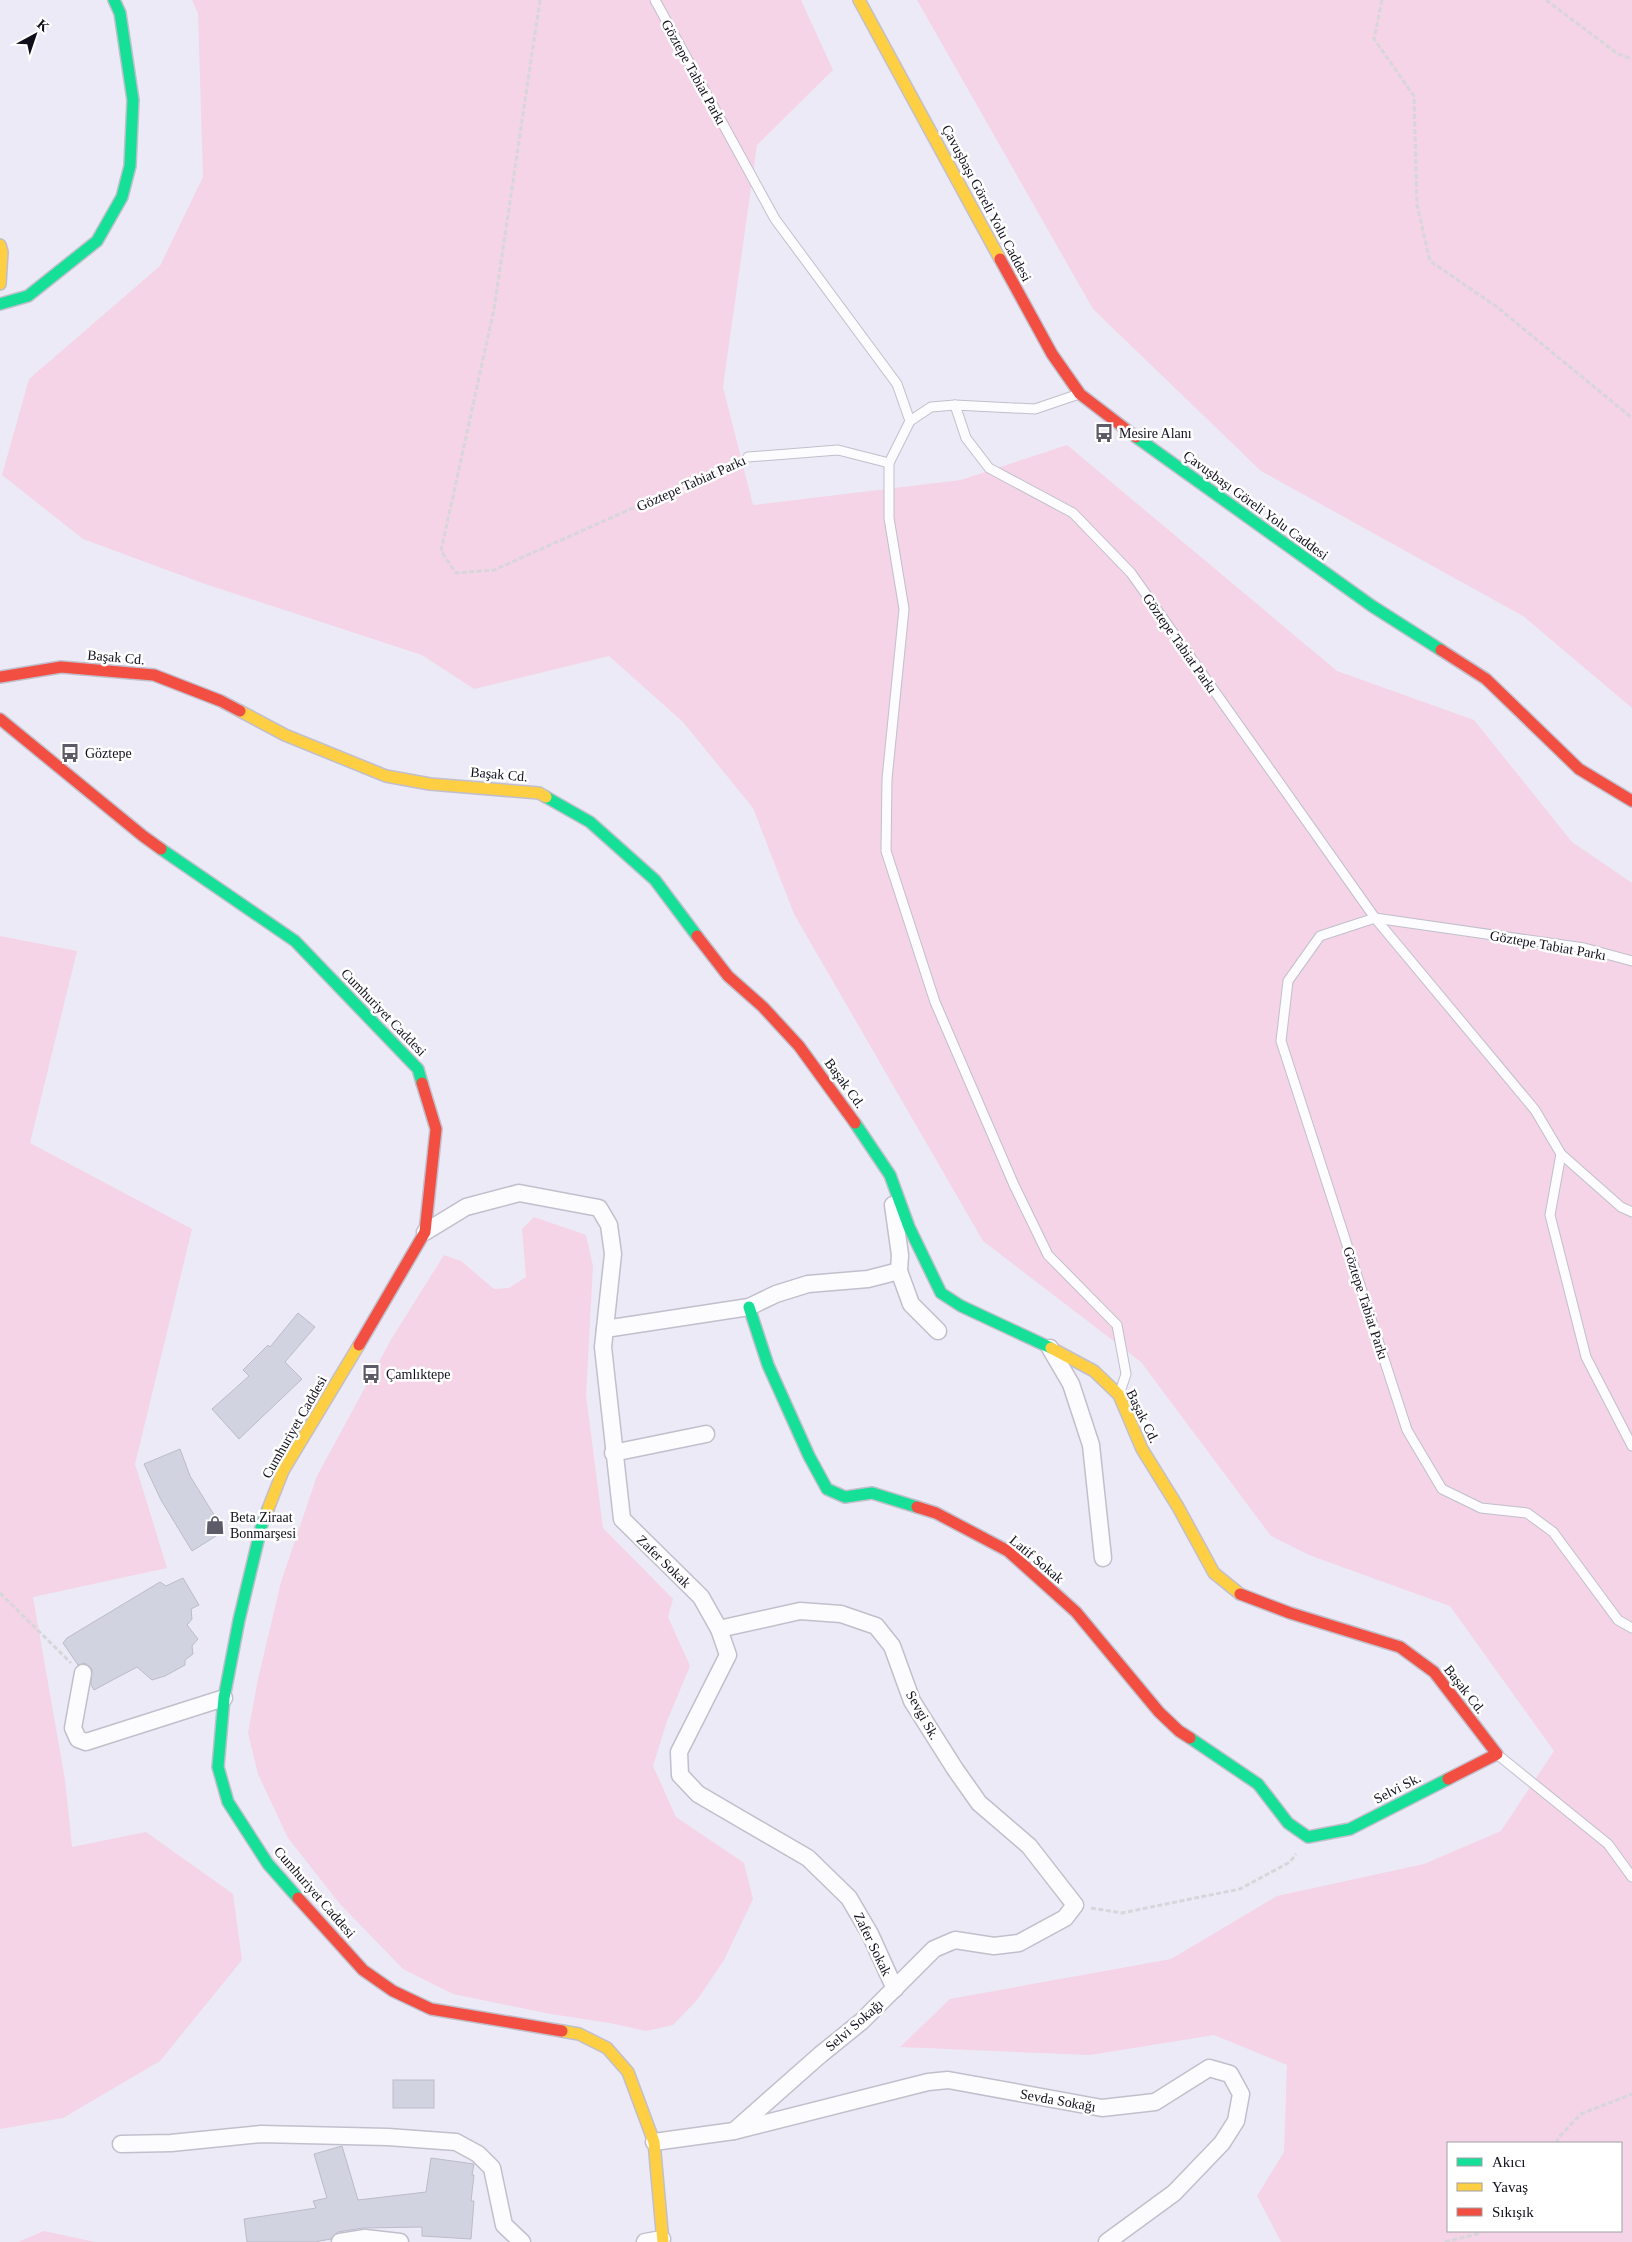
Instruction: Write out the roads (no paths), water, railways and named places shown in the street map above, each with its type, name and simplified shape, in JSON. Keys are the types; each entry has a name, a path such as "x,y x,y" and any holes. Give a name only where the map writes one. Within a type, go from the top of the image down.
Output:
{"main road":[{"path":"0,304 28,296 97,241 122,197 130,166 133,100 120,13 114,0"},
{"name":"Çavuşbaşı Göreli Yolu Caddesi","path":"859,0 1052,354 1080,394 1167,460 1372,606 1486,679 1579,769 1632,801"},
{"path":"0,245 2,252 0,284"},
{"name":"Başak Cd.","path":"0,677 61,667 154,675 221,701 285,735 386,776 430,784 539,793 590,822 655,880 728,976 764,1007 799,1046 890,1175 910,1227 941,1293 961,1306 1048,1346 1094,1371 1119,1395 1142,1449 1178,1507 1214,1573 1240,1594 1290,1613 1400,1647 1434,1672 1497,1754"},
{"name":"Cumhuriyet Caddesi","path":"0,719 143,836 295,941 418,1069 436,1129 425,1232 314,1422 283,1471 262,1524 239,1620 224,1698 218,1767 228,1802 268,1864 363,1970 393,1991 431,2009 579,2034 607,2048 628,2072 654,2142 663,2240"},
{"name":"Latif Sokak","path":"749,1308 768,1365 809,1456 827,1489 845,1497 872,1493 936,1513 1008,1551 1076,1612 1159,1712 1179,1731 1234,1766 1258,1784 1288,1823 1308,1838"},
{"name":"Selvi Sk.","path":"1308,1838 1350,1829 1497,1754"}],"street":[{"path":"890,1175 900,1255 899,1271 911,1304 938,1331"},
{"name":"Zafer Sokak","path":"425,1232 466,1208 519,1193 599,1208 609,1225 614,1254 603,1347 613,1453 622,1520 701,1597 719,1629 728,1655 679,1752 680,1775 698,1794 808,1858 842,1891 849,1898 870,1934 895,1989"},
{"path":"605,1330 749,1308 776,1294 808,1284 868,1279 899,1271"},
{"path":"1048,1346 1071,1384 1091,1445 1102,1558"},
{"path":"613,1453 706,1434"},
{"name":"Sevgi Sk.","path":"719,1629 800,1611 841,1614 876,1626 892,1646 912,1700 955,1769 979,1803 1029,1846 1075,1905 1065,1918"},
{"path":"83,1673 73,1728 78,1739 86,1742 224,1698"},
{"name":"Selvi Sokağı","path":"734,2131 820,2055 862,2021 934,1949 955,1940 994,1946 1018,1943 1065,1918"},
{"name":"Sevda Sokağı","path":"654,2142 734,2131 928,2082 948,2080 1102,2108 1155,2102 1209,2068 1230,2074 1241,2094 1236,2121 1222,2143 1174,2193 1107,2242"},
{"path":"121,2144 171,2143 261,2134 388,2137 456,2142 478,2154 492,2168 504,2224 522,2242"},
{"path":"340,2242 365,2238 400,2242"},
{"path":"645,2242 663,2240"}],"lane":[{"name":"Göztepe Tabiat Parkı","path":"655,0 775,219 897,384 910,421"},
{"path":"1080,394 1035,408 955,405 931,407 910,421 889,463 889,518 904,609 887,779 886,851 935,1002 1014,1185 1048,1256 1117,1325 1126,1374 1119,1395"},
{"name":"Göztepe Tabiat Parkı","path":"955,405 966,438 989,468 1073,513 1131,573 1374,918 1535,1110 1561,1154 1621,1207 1632,1212"},
{"name":"Göztepe Tabiat Parkı","path":"748,457 838,450 889,463"},
{"name":"Göztepe Tabiat Parkı","path":"1632,961 1584,948 1374,918 1320,936 1288,981 1281,1041 1408,1430 1442,1489 1481,1508 1527,1512 1553,1532 1618,1620 1632,1628"},
{"path":"1561,1154 1550,1215 1586,1357 1632,1446"},
{"path":"1497,1754 1608,1844 1632,1877"}],"place":[{"name":"Mesire Alanı","path":"1104,433"},
{"name":"Göztepe","path":"70,753"},
{"name":"Çamlıktepe","path":"371,1374"},
{"name":"Beta Ziraat Bonmarşesi","path":"215,1525"}]}
